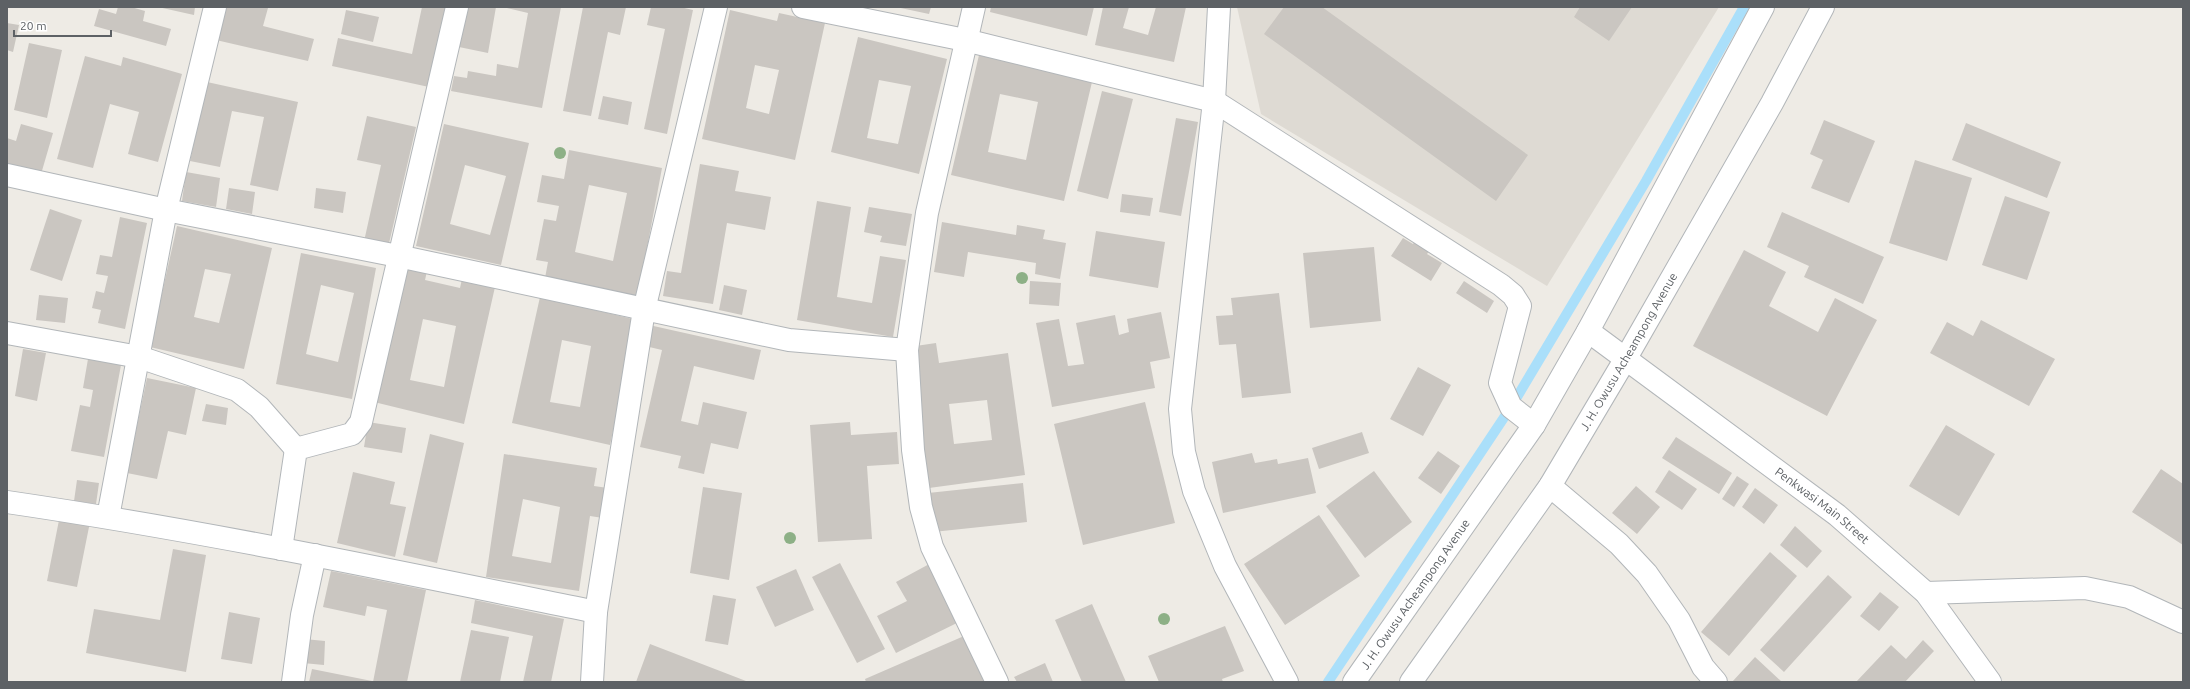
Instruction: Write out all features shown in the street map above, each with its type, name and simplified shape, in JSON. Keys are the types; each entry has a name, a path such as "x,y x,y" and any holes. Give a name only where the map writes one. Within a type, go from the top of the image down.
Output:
{"street":[{"path":"108,517 166,210 215,7"},
{"path":"296,448 352,434 361,422 398,256 431,124 457,7"},
{"path":"592,682 596,612 644,310 716,7"},
{"path":"803,7 965,40 1214,101 1501,285 1513,295 1520,306 1500,382 1511,408 1534,424"},
{"path":"974,7 965,40 928,213 907,350 913,450 920,508 932,547 997,682"},
{"path":"1219,7 1214,101 1180,409 1184,452 1194,491 1225,566 1287,682"},
{"name":"J. H. Owusu Acheampong Avenue","path":"1354,682 1534,424 1588,331 1763,7"},
{"name":"J. H. Owusu Acheampong Avenue","path":"1411,682 1550,486 1626,358 1772,103 1823,7"},
{"path":"7,175 166,210 398,256 789,340 907,350"},
{"name":"Penkwasi Main Street","path":"1588,331 1837,515 1926,593 1990,682"},
{"path":"7,334 138,357 237,390 259,407 296,448"},
{"path":"281,549 296,448"},
{"path":"1550,486 1619,544 1647,574 1679,620 1703,667 1716,682"},
{"path":"7,502 108,517 315,555 596,612"},
{"path":"293,682 302,615 315,555"},
{"path":"1926,593 2084,588 2129,597 2183,622"}],"shaded area":[{"path":"1237,7 1719,7 1547,286 1261,114"}],"building":[{"path":"118,7 131,7 145,11 143,21 171,29 166,46 94,26 99,9 116,14"},
{"path":"158,7 195,7 194,15"},
{"path":"224,7 268,8 263,26 314,39 308,61 216,40"},
{"path":"422,7 446,7 429,87 332,66 338,38 412,54"},
{"path":"467,7 496,7 488,53 459,47"},
{"path":"503,7 561,7 542,108 451,91 454,76 467,78 468,71 496,76 497,64 518,68 528,13"},
{"path":"583,7 626,7 620,35 608,32 591,116 563,111"},
{"path":"651,7 680,7 693,10 667,134 644,129 665,29 647,25"},
{"path":"896,7 931,7 929,14"},
{"path":"991,7 1094,7 1087,36 990,12"},
{"path":"1103,7 1129,7 1123,28 1148,35 1156,7 1186,7 1174,62 1095,45"},
{"path":"1284,7 1322,7 1528,155 1496,201 1264,34"},
{"path":"1580,7 1632,7 1609,41 1574,17"},
{"path":"346,10 379,17 373,42 341,34"},
{"path":"730,10 777,21 779,13 825,23 795,160 702,139","holes":["755,65 779,70 769,114 746,108"]},
{"path":"7,23 19,25 13,52 7,50"},
{"path":"858,37 947,59 919,174 831,152","holes":["879,80 911,86 898,144 867,138"]},
{"path":"29,43 62,50 47,118 14,110"},
{"path":"979,55 1092,82 1064,201 951,175","holes":["1000,94 1038,102 1026,160 988,152"]},
{"path":"85,56 121,66 123,57 182,74 158,162 128,154 139,112 110,104 93,168 57,159"},
{"path":"207,82 298,102 278,191 250,185 264,117 232,111 220,167 190,161"},
{"path":"1102,91 1133,99 1108,199 1077,191"},
{"path":"603,96 632,102 628,125 598,119"},
{"path":"367,116 416,127 387,252 363,246 381,165 357,160"},
{"path":"1176,118 1198,122 1181,216 1159,212"},
{"path":"1824,120 1875,141 1849,203 1811,188 1823,160 1810,154"},
{"path":"1966,123 2061,162 2047,198 1952,160"},
{"path":"21,124 53,133 39,181 7,173 7,138 16,141"},
{"path":"444,124 529,143 501,265 416,246","holes":["465,165 506,176 490,235 450,224"]},
{"path":"569,150 662,168 638,296 545,278 548,262 536,260 544,219 556,221 559,206 537,202 542,175 564,179","holes":["589,185 627,193 613,261 575,252"]},
{"path":"1915,160 1972,178 1947,261 1889,243"},
{"path":"700,164 739,171 735,191 771,197 765,230 727,223 713,304 663,296 667,271 681,273"},
{"path":"186,172 220,178 216,207 182,201"},
{"path":"229,188 255,192 252,214 226,209"},
{"path":"316,188 346,192 343,213 314,208"},
{"path":"1122,194 1153,198 1150,216 1120,212"},
{"path":"2005,196 2050,212 2027,280 1982,265"},
{"path":"817,201 851,207 837,297 872,303 880,256 906,260 893,337 797,320"},
{"path":"869,207 912,214 906,246 880,242 882,236 864,232"},
{"path":"50,209 82,220 62,281 30,270"},
{"path":"1782,212 1884,257 1863,304 1804,277 1809,266 1767,247"},
{"path":"120,217 147,223 125,329 98,323 101,310 92,308 96,291 104,293 108,276 96,274 100,255 112,257"},
{"path":"942,222 1016,235 1017,225 1045,230 1043,239 1066,243 1060,279 1035,274 1036,263 968,252 964,277 934,272"},
{"path":"177,226 272,248 244,369 150,347","holes":["205,269 231,274 219,323 194,317"]},
{"path":"1096,231 1165,242 1158,288 1089,276"},
{"path":"1418,237 1433,246 1427,254 1442,263 1431,281 1391,256 1403,238 1413,244"},
{"path":"1374,247 1381,321 1310,328 1303,253"},
{"path":"1744,250 1786,272 1769,306 1818,332 1835,298 1877,320 1827,416 1693,346"},
{"path":"301,253 376,268 352,399 276,384","holes":["321,285 354,293 338,362 306,354"]},
{"path":"406,266 427,271 425,280 460,288 462,279 495,287 464,424 374,402","holes":["423,319 456,326 444,387 410,380"]},
{"path":"1030,281 1061,283 1059,306 1029,304"},
{"path":"1464,281 1494,301 1487,313 1456,293"},
{"path":"724,285 747,290 742,315 719,310"},
{"path":"1279,293 1291,393 1242,398 1236,344 1219,345 1216,316 1233,315 1231,298"},
{"path":"39,295 68,298 65,323 36,320"},
{"path":"540,297 637,320 610,445 512,423","holes":["562,340 591,346 580,407 550,402"]},
{"path":"1161,312 1170,358 1150,362 1155,388 1052,407 1036,323 1059,319 1068,366 1084,364 1076,323 1115,315 1119,335 1129,332 1127,319"},
{"path":"1981,320 2055,359 2029,406 1930,353 1947,322 1973,336"},
{"path":"649,325 761,350 754,380 694,366 681,421 698,425 703,402 747,412 738,449 711,443 704,474 678,468 681,456 640,447 662,350 645,346"},
{"path":"936,343 939,363 1008,353 1025,475 929,488 909,347","holes":["987,400 992,440 954,444 949,404"]},
{"path":"23,349 46,353 37,401 15,396"},
{"path":"88,359 121,365 104,457 71,451 80,405 90,407 93,390 83,388"},
{"path":"1418,367 1451,385 1423,436 1390,419"},
{"path":"147,378 196,388 186,435 168,431 157,479 127,473"},
{"path":"1145,402 1175,523 1083,545 1054,424"},
{"path":"206,404 228,408 226,425 202,421"},
{"path":"368,422 406,428 402,453 364,447"},
{"path":"850,422 851,435 897,432 899,464 867,466 872,539 818,542 810,425"},
{"path":"1946,425 1995,454 1959,516 1909,486"},
{"path":"1362,432 1369,453 1319,469 1312,448"},
{"path":"430,434 464,443 437,563 403,555"},
{"path":"1676,437 1732,473 1719,494 1662,458"},
{"path":"1438,451 1460,466 1441,494 1418,478"},
{"path":"1252,453 1255,463 1277,459 1278,464 1308,458 1316,493 1223,513 1212,462"},
{"path":"504,454 597,468 594,486 608,488 603,518 590,516 579,591 486,577","holes":["523,499 560,507 551,563 512,556"]},
{"path":"2161,469 2183,484 2183,545 2132,512"},
{"path":"1669,470 1697,489 1682,510 1655,492"},
{"path":"1374,471 1412,522 1365,558 1326,506"},
{"path":"353,472 395,482 390,504 406,507 395,557 337,543"},
{"path":"1737,476 1749,484 1734,507 1722,499"},
{"path":"77,480 99,483 96,504 74,501"},
{"path":"1023,483 1027,522 933,532 928,493"},
{"path":"1636,486 1660,507 1637,534 1612,513"},
{"path":"703,487 742,493 729,580 690,573"},
{"path":"1755,488 1778,505 1764,524 1742,507"},
{"path":"60,515 90,522 77,587 47,581"},
{"path":"1319,515 1360,576 1285,625 1244,564"},
{"path":"1795,526 1822,551 1807,568 1780,545"},
{"path":"173,549 206,555 186,672 86,653 94,609 160,620"},
{"path":"1770,552 1797,576 1729,656 1701,632"},
{"path":"933,562 963,620 896,653 877,616 907,601 896,582"},
{"path":"840,563 885,649 857,663 812,577"},
{"path":"796,569 814,610 775,627 756,587"},
{"path":"331,571 426,590 407,682 373,682 387,610 367,606 365,616 323,607"},
{"path":"1828,575 1852,597 1784,672 1760,650"},
{"path":"1880,592 1899,607 1879,631 1860,616"},
{"path":"713,595 736,599 728,645 705,641"},
{"path":"475,600 564,619 551,682 523,682 533,636 471,623"},
{"path":"1092,604 1126,682 1082,682 1055,620"},
{"path":"229,612 260,618 252,664 221,659"},
{"path":"1225,626 1244,671 1222,679 1223,682 1159,682 1148,656"},
{"path":"471,630 509,637 500,682 460,682"},
{"path":"964,636 984,682 866,682 865,679"},
{"path":"304,639 325,641 324,665 303,663"},
{"path":"1923,640 1934,651 1905,682 1856,682 1891,645 1906,659"},
{"path":"650,644 746,681 746,682 636,682"},
{"path":"1755,657 1782,682 1732,682"},
{"path":"1045,663 1053,682 1017,682 1014,677"},
{"path":"312,669 372,681 372,682 309,682"}],"waterway":[{"path":"1328,682 1511,407 1646,181 1744,7"}]}
